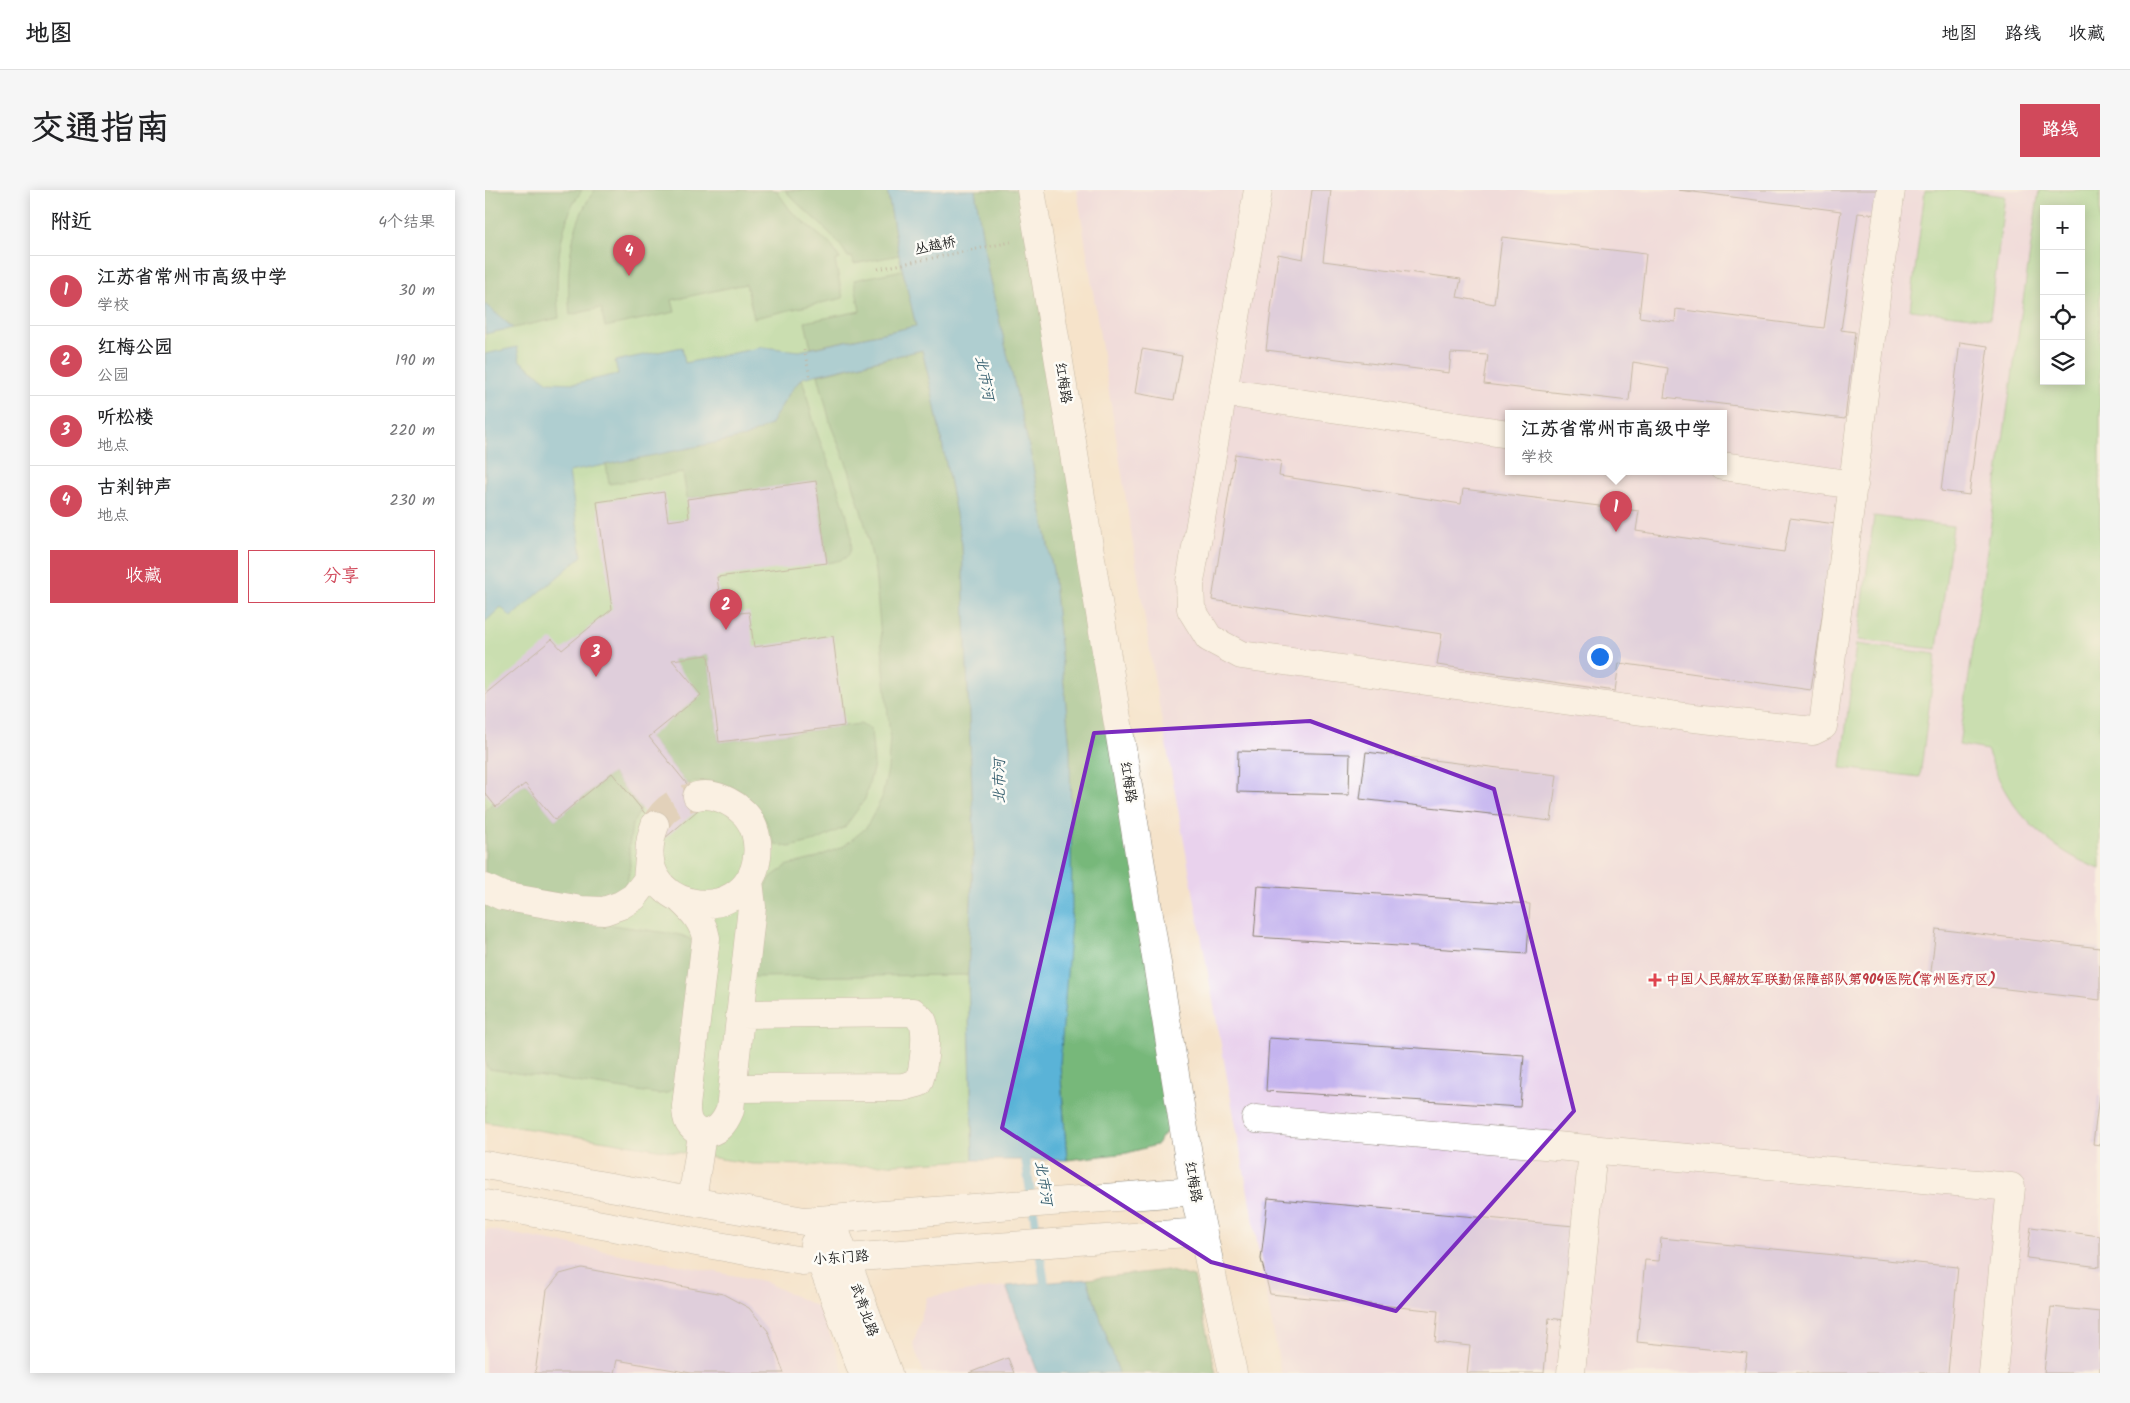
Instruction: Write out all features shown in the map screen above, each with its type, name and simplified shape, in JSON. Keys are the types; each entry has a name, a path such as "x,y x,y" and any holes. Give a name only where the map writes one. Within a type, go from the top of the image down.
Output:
{"street":[{"name":"红梅路","path":"1031,190 1194,1192 1201,1232 1233,1373"},
{"path":"1258,190 1190,582 1191,610 1209,638 1241,655 1685,717 1813,731 1823,726 1891,190"},
{"path":"1223,392 1505,433"},
{"path":"1727,467 1854,485"},
{"path":"485,888 501,896 604,911 621,905 634,897 653,891 701,905 720,902 737,893 749,880 756,864 758,847 755,830 746,816 733,804 718,797 697,796"},
{"path":"634,897 647,880 649,840 655,825"},
{"path":"649,858 655,876 698,917 704,928 706,938 686,1106 686,1118 691,1128 702,1134 713,1133 725,1123 730,1110 752,907 749,880"},
{"path":"733,1088 903,1086 918,1083 923,1075 925,1030 923,1021 913,1012 740,1014"},
{"path":"1256,1119 2011,1187 1993,1373"},
{"path":"692,1201 702,1134"},
{"path":"1571,1373 1593,1150"},
{"path":"485,1165 804,1221 1194,1192"},
{"name":"小东门路","path":"485,1204 802,1261 1201,1232"},
{"name":"武青北路","path":"831,1219 833,1259 863,1373"},
{"name":"武青北路","path":"804,1221 833,1259 888,1373"}],"path":[{"name":"丛越桥","path":"879,269 996,245"},
{"path":"804,350 810,376"}],"highlighted area":[{"path":"1310,721 1494,789 1574,1111 1396,1311 1211,1262 1002,1128 1094,733"}],"shaded area":[{"path":"1077,190 2100,190 2100,1373 1281,1373 1155,683"},
{"path":"488,1229 763,1281 820,1308 844,1373 485,1373 485,1231"},
{"path":"1006,1286 1038,1373 924,1373 913,1345 927,1297"}],"green space":[{"path":"485,190 887,190 899,255 922,350 974,837 968,975 973,1160 857,1166 753,1164 485,1122"},
{"path":"485,190 582,190 570,211 562,239 557,279 559,318 513,328 485,304"},
{"path":"595,190 776,190 791,211 831,245 840,259 835,261 843,298 754,318 746,284 672,300 675,312 605,327 601,308 570,315 569,266 571,250 586,203"},
{"path":"785,190 887,190 899,255 854,264 852,257 848,257 827,230"},
{"path":"975,190 1022,190 1175,1105 1169,1128 1156,1145 1127,1153 1067,1160 1060,1064 1070,748 1053,571 1030,451 988,272"},
{"path":"1925,190 1959,190 2005,196 1990,319 1910,310"},
{"path":"2039,190 2100,190 2100,869 2071,856 2058,847 2022,815 2004,789 1987,750 1959,745"},
{"path":"903,270 916,326 811,348 805,322 860,311 854,280"},
{"path":"922,350 962,544 974,837 968,975 753,977 764,889 771,877 788,865 813,859 844,846 866,828 882,798 888,769 890,736 875,571 866,528 849,470 831,426 818,375"},
{"path":"802,378 816,430 850,527 850,552 843,559 827,563 816,482 687,499 683,473 609,484 606,464 745,437 770,425 790,392"},
{"path":"1874,516 1953,526 1937,649 1858,640"},
{"path":"1856,644 1936,654 1920,777 1841,768"},
{"path":"708,655 719,742 860,724 871,729 874,765 865,799 845,827 816,841 789,847 775,844 760,811 744,794 723,784 699,782 687,784 649,737 672,660"},
{"path":"612,773 641,809 632,825 629,847 630,869 626,886 614,894 596,899 513,889 485,875 485,810 493,803 497,807 525,784 555,820"},
{"path":"485,904 516,911 681,935 690,939 695,947 675,1088 667,1093 658,1094 489,1069 485,1064"},
{"path":"1167,1270 1194,1277 1216,1373 1119,1373 1087,1279"}],"water":[{"path":"887,190 975,190 988,272 1030,451 1053,571 1070,748 1072,909 1060,1064 1067,1160 973,1160 968,975 974,837 962,544 922,350 802,378 790,392 770,425 745,437 569,472 582,556 511,617 501,607 485,622 485,354 517,347 520,361 548,382 577,383 618,374 615,361 682,347 685,363 763,347 799,351 916,326 899,255"},
{"path":"485,304 513,328 485,334"},
{"path":"1087,1279 1119,1373 1038,1373 1006,1286"}],"building":[{"path":"1312,190 1331,190 1323,261 1461,279 1457,297 1494,304 1502,237 1646,254 1639,317 1675,322 1676,309 1824,328 1841,211 1678,190 1882,190 1879,215 1858,213 1841,330 1855,332 1845,419 1664,397 1668,368 1633,362 1629,401 1484,384 1488,355 1451,353 1449,373 1266,350 1278,254 1303,259"},
{"path":"1960,342 1988,346 1969,495 1941,491"},
{"path":"1142,349 1182,356 1174,400 1135,393"},
{"path":"1235,454 1281,461 1279,476 1461,504 1463,489 1639,511 1636,531 1784,552 1790,518 1836,524 1811,690 1619,663 1615,691 1437,665 1442,634 1212,600"},
{"path":"816,481 827,563 717,577 722,615 749,612 754,647 833,636 844,726 719,742 708,655 672,660 701,695 649,737 704,805 665,838 612,773 555,820 525,784 496,807 485,793 485,694 552,639 562,650 612,609 597,502 664,492 668,521 689,518 687,499"},
{"path":"1238,751 1350,754 1349,795 1237,792"},
{"path":"1366,752 1557,775 1551,821 1360,799"},
{"path":"1258,886 1530,904 1527,954 1254,937"},
{"path":"1936,929 2100,948 2100,1000 1930,980"},
{"path":"1269,1038 1524,1055 1520,1107 1266,1091"},
{"path":"2100,1096 2100,1145 2093,1144"},
{"path":"1268,1198 1574,1226 1565,1320 1549,1318 1544,1373 1467,1373 1470,1346 1435,1342 1438,1311 1270,1294 1261,1259"},
{"path":"2031,1227 2100,1236 2100,1267 2027,1258"},
{"path":"1661,1238 1958,1267 1948,1373 1744,1373 1747,1353 1637,1342 1645,1260 1659,1261"},
{"path":"582,1268 723,1294 749,1308 768,1331 784,1373 691,1373 617,1360 614,1373 535,1373 547,1290 560,1274"},
{"path":"2051,1307 2100,1312 2100,1373 2044,1373"},
{"path":"1008,1358 1014,1373 969,1373"}],"waterway":[{"name":"北市河","path":"1024,1149 1046,1294"}],"tunnel":[{"path":"655,825 662,814 672,805 684,799 697,796"}],"place":[{"name":"古刹钟声","path":"629,276"},
{"name":"江苏省常州市高级中学","path":"1616,532"},
{"name":"红梅公园","path":"726,630"},
{"name":"听松楼","path":"596,677"},
{"name":"中国人民解放军联勤保障部队第904医院(常州医疗区)","path":"1655,980"}]}
